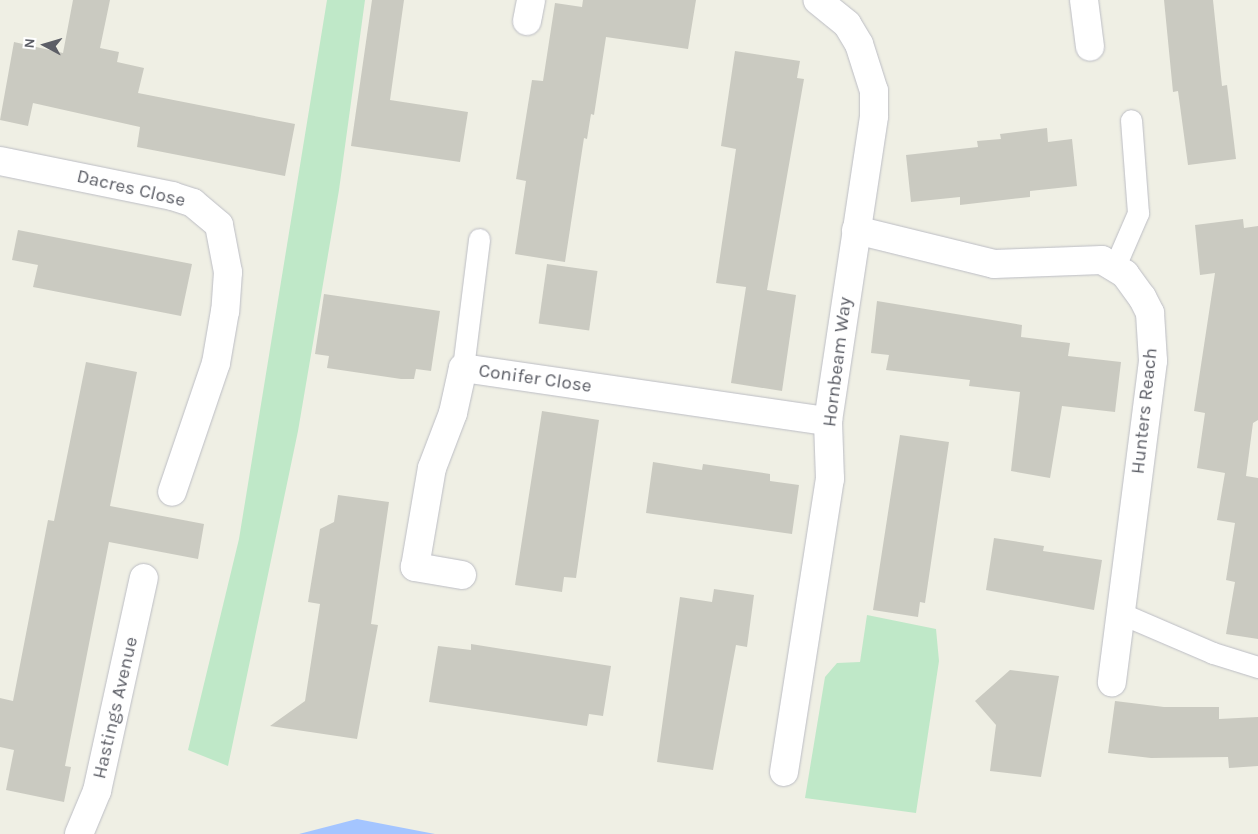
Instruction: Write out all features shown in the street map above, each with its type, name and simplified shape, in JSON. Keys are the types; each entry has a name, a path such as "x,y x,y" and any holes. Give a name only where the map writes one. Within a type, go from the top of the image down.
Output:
{"street":[{"name":"Hornbeam Way","path":"784,772 830,479 828,421 874,116 874,92 868,67 847,24 817,0"},
{"path":"1084,0 1090,47"},
{"name":"Dacres Close","path":"0,161 172,196 193,203 219,225 228,272 224,320 216,363 172,492"},
{"path":"856,230 994,264 1102,260 1115,266"},
{"name":"Hunters Reach","path":"1112,682 1153,361 1150,313 1133,283 1115,266"},
{"name":"Conifer Close","path":"462,575 415,567 432,468 453,413 462,368 828,421"},
{"name":"Hastings Avenue","path":"79,834 97,791 144,578"}],"lane":[{"path":"1115,266 1138,213 1131,120"},
{"path":"462,368 479,239"},
{"path":"1120,613 1213,653 1258,667"}],"green space":[{"path":"327,0 365,0 339,190 298,431 228,766 188,750 239,539"},
{"path":"867,615 936,629 939,661 916,813 805,798 825,677 837,663 860,662"}],"water":[{"path":"357,819 435,834 299,834"}],"building":[{"path":"73,0 110,0 100,48 119,52 117,62 144,68 138,93 295,124 285,176 137,147 140,127 33,103 28,126 0,120 14,42 63,53"},
{"path":"372,0 404,0 390,100 468,112 460,162 351,146"},
{"path":"583,0 696,0 688,49 606,37 594,115 591,114 587,139 584,138 565,262 515,254 526,181 516,179 532,80 543,81 555,3 582,7"},
{"path":"1164,0 1213,0 1222,86 1227,85 1236,159 1188,165 1178,91 1173,92"},
{"path":"735,51 800,61 797,78 804,79 767,290 796,295 782,391 731,383 746,287 716,283 736,149 721,146"},
{"path":"1047,128 1048,142 1072,139 1077,186 1030,191 1030,197 960,205 960,197 911,202 906,155 978,147 977,141 1001,139 1000,134"},
{"path":"1243,219 1244,228 1258,226 1258,420 1253,423 1246,476 1258,478 1258,639 1226,634 1235,582 1226,580 1235,523 1217,520 1225,473 1197,468 1205,413 1194,411 1215,273 1200,275 1195,225"},
{"path":"18,230 192,264 181,316 33,287 38,265 12,260"},
{"path":"547,264 598,271 589,331 539,323"},
{"path":"324,294 440,311 431,371 416,369 414,379 401,379 327,368 329,356 315,354"},
{"path":"877,301 1022,325 1021,337 1070,343 1068,356 1121,362 1115,412 1062,406 1050,478 1011,471 1020,392 969,386 970,380 886,370 889,355 871,353"},
{"path":"86,362 137,372 110,506 204,524 198,559 109,542 65,766 71,767 64,802 6,790 14,750 0,747 0,698 13,701 48,520 54,521"},
{"path":"542,411 599,420 576,578 564,577 562,592 515,585"},
{"path":"900,435 949,442 925,603 920,602 918,617 873,610"},
{"path":"653,462 702,470 703,464 770,474 770,481 799,485 792,534 646,513"},
{"path":"338,495 389,502 371,624 378,625 357,739 270,726 305,701 320,604 308,602 320,529 334,522"},
{"path":"994,538 1044,546 1043,551 1102,560 1094,610 986,590"},
{"path":"714,589 754,595 747,647 736,645 713,770 657,762 680,597 712,602"},
{"path":"471,644 611,666 603,716 589,714 587,726 429,702 438,646 471,650"},
{"path":"1010,670 1059,676 1041,777 990,771 996,725 975,701"},
{"path":"1115,701 1164,707 1219,707 1219,719 1258,717 1258,766 1229,768 1228,757 1151,758 1108,753"}]}
